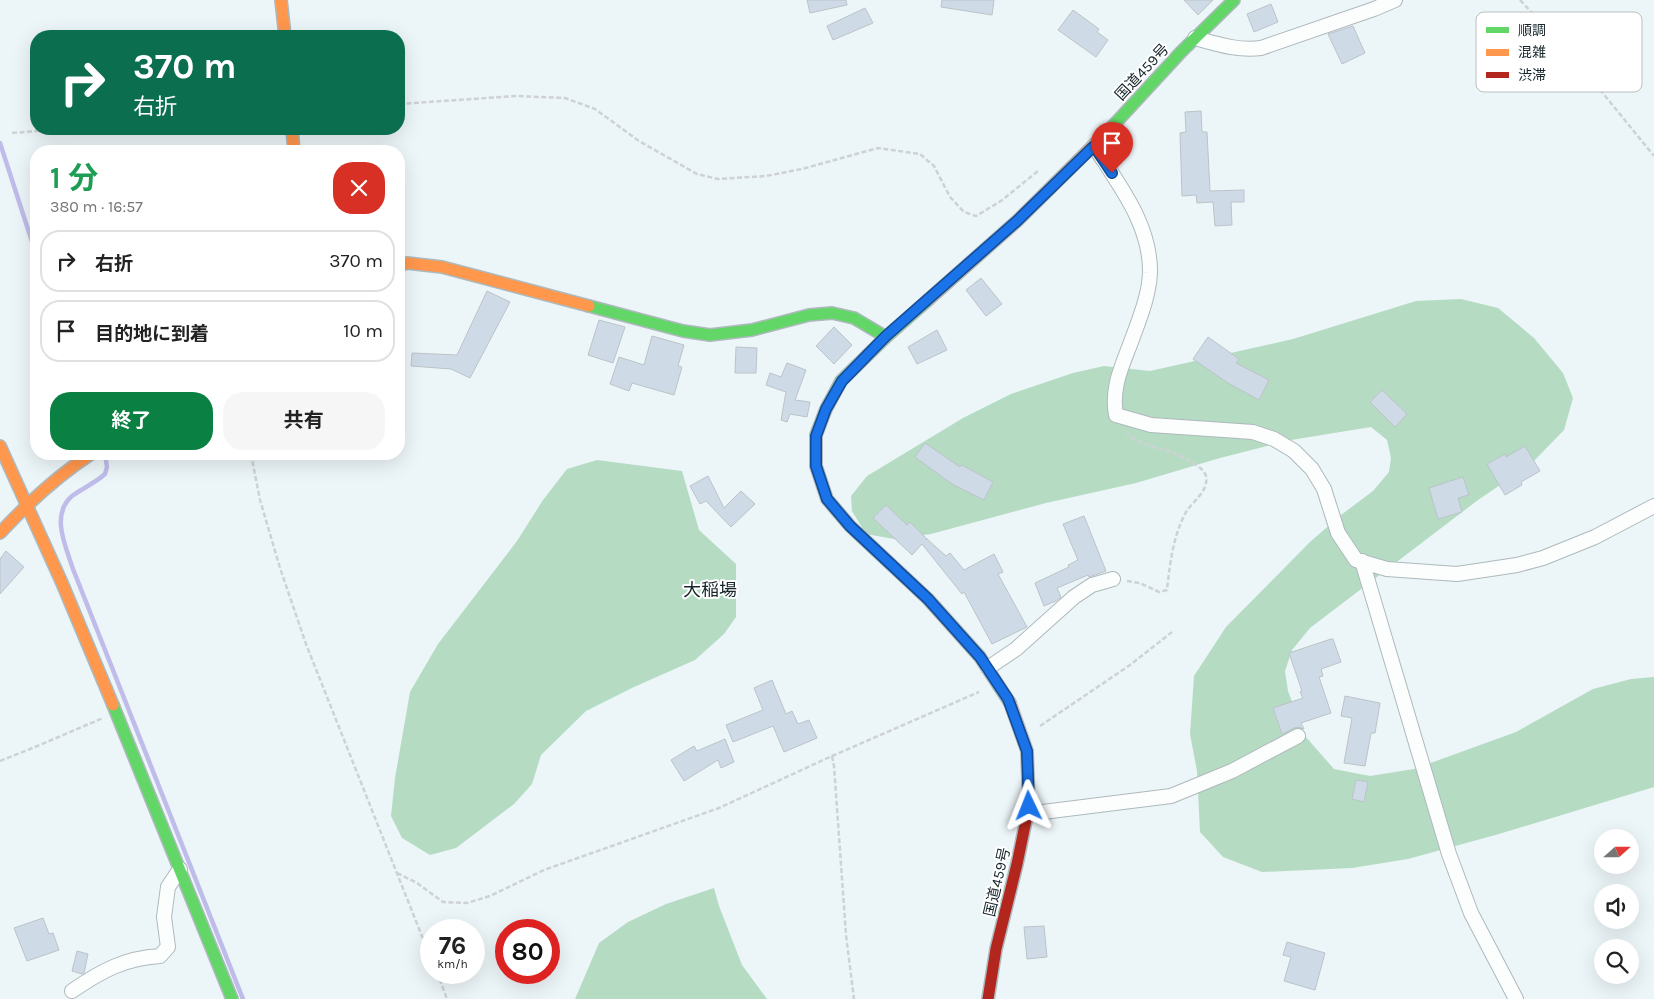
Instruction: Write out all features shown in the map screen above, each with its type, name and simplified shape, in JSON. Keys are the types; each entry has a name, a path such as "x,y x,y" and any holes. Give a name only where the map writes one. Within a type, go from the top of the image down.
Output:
{"main road":[{"path":"282,0 284,30"},
{"name":"国道459号","path":"988,999 996,949 1029,806 1027,751 1008,699 980,657 928,599 850,526 827,499 816,466 816,436 826,409 842,381 886,336 1017,221 1094,146 1195,38 1234,0"},
{"path":"405,264 442,267 683,330 710,335 752,330 808,316 832,313 854,318 886,336"},
{"path":"0,446 27,503 117,712 232,999"},
{"path":"0,533 27,503 57,477 82,460"}],"street":[{"path":"1195,38 1226,47 1250,50 1261,48 1395,0"},
{"path":"1094,146 1129,201 1148,247 1150,274 1142,312 1117,378 1114,402 1116,415 1151,426 1253,432 1274,438 1294,452 1312,469 1324,489 1338,533 1356,560 1387,569 1457,574 1517,565 1543,558 1595,537 1654,506"},
{"path":"1362,562 1455,872 1471,914 1516,999"},
{"path":"988,668 1016,649 1074,597 1092,585 1113,579"},
{"path":"1027,814 1170,796 1232,771 1298,736"},
{"path":"72,991 100,972 140,957 160,956 168,947 164,917 168,887 180,870"}],"path":[{"path":"1520,0 1531,12"},
{"path":"1602,92 1654,156"},
{"path":"405,104 516,96 565,98 596,109 639,141 697,174 718,179 766,176 878,148 920,154 934,166 950,197 964,212 976,216 1001,200 1040,170"},
{"path":"12,133 30,132"},
{"path":"1113,579 1140,583 1158,592 1167,590 1170,563 1177,534 1187,511 1203,492 1206,478 1202,470 1187,459 1137,442 1121,429 1116,415"},
{"path":"252,460 260,500 280,568 306,644 420,931"},
{"path":"1022,738 1130,665 1172,632"},
{"path":"397,873 417,883 442,902 467,903 490,896 561,864 719,808 998,683"},
{"path":"0,761 35,748 117,712"},
{"path":"832,756 846,935 854,999"},
{"path":"441,984 447,999"}],"green space":[{"path":"1461,299 1498,308 1534,338 1563,373 1573,398 1564,430 1531,464 1478,500 1310,628 1292,650 1285,671 1288,691 1305,736 1334,769 1370,776 1414,769 1516,732 1593,689 1631,679 1654,677 1654,787 1499,834 1408,859 1352,868 1262,872 1223,857 1200,832 1197,771 1190,734 1194,676 1226,627 1310,542 1373,491 1389,472 1391,458 1387,440 1371,427 1291,440 1220,458 1136,483 1046,503 931,534 894,539 866,534 852,511 851,496 867,476 963,418 1011,394 1073,373 1104,366 1150,371 1293,339 1416,301"},
{"path":"597,460 682,471 699,530 736,564 736,617 724,634 695,660 586,711 541,755 532,784 514,804 456,848 430,855 402,838 391,816 395,778 410,692 438,644 517,541 543,500 567,469"},
{"path":"714,888 742,965 767,999 575,999 599,943 628,922 666,904"}],"building":[{"path":"807,0 846,0 847,5 810,13"},
{"path":"942,0 994,0 992,15 941,7"},
{"path":"1184,0 1213,0 1198,15"},
{"path":"1271,4 1278,22 1254,32 1247,14"},
{"path":"865,8 873,23 833,40 827,26"},
{"path":"1073,10 1099,29 1097,32 1108,40 1096,57 1058,30"},
{"path":"1353,26 1365,53 1342,64 1328,34"},
{"path":"1201,111 1202,132 1207,132 1210,191 1244,190 1244,202 1231,202 1232,225 1215,226 1213,202 1197,203 1196,195 1182,196 1180,133 1186,132 1185,112"},
{"path":"981,278 1002,304 986,316 966,290"},
{"path":"487,291 510,302 470,378 451,369 411,366 412,353 457,355"},
{"path":"599,320 625,327 613,363 588,355"},
{"path":"834,327 852,345 834,364 816,346"},
{"path":"937,330 947,350 917,364 908,347"},
{"path":"652,336 684,345 678,366 682,367 674,395 632,383 629,391 610,384 619,357 644,365"},
{"path":"1208,337 1239,359 1236,363 1269,380 1259,400 1228,383 1193,359"},
{"path":"736,347 757,348 756,373 735,373"},
{"path":"787,363 806,370 795,400 810,402 807,417 790,414 787,422 781,420 786,392 766,385 770,373 781,377"},
{"path":"1382,390 1407,414 1395,427 1370,402"},
{"path":"925,443 960,467 962,465 993,482 984,500 952,484 915,457"},
{"path":"1525,446 1540,471 1521,482 1522,485 1505,495 1487,464 1505,454 1506,457"},
{"path":"708,476 724,508 741,491 755,504 731,527 706,501 700,504 690,486"},
{"path":"1463,477 1469,495 1458,498 1462,512 1438,519 1429,488"},
{"path":"886,505 907,525 910,522 946,556 950,553 964,570 994,554 1003,572 998,574 1027,627 992,644 964,592 962,594 922,544 912,555 873,518"},
{"path":"1084,516 1106,571 1089,577 1088,575 1057,588 1061,597 1044,606 1035,583 1069,567 1068,565 1078,560 1063,524"},
{"path":"6,551 24,567 0,594 0,559"},
{"path":"1333,639 1341,662 1321,669 1323,676 1319,677 1331,713 1301,723 1304,729 1294,728 1282,734 1273,708 1303,698 1289,653"},
{"path":"772,680 786,714 792,711 798,724 809,720 817,738 784,752 773,726 733,742 726,725 763,710 754,688"},
{"path":"1345,696 1380,703 1375,733 1371,733 1365,766 1344,763 1352,718 1341,716"},
{"path":"725,739 734,762 721,768 718,760 684,781 671,760 694,746 697,751"},
{"path":"1356,780 1368,782 1364,802 1352,799"},
{"path":"43,918 49,934 53,933 59,950 27,961 14,928"},
{"path":"1044,926 1047,957 1027,959 1024,927"},
{"path":"1287,942 1325,953 1315,990 1284,981 1291,957 1283,955"},
{"path":"77,951 88,954 84,973 82,974 72,971"}],"waterway":[{"path":"0,143 30,236"},
{"path":"106,460 107,467 105,474 72,496 65,504 61,522 64,541 73,569 243,999"}],"traffic: fast":[{"path":"1110,129 1181,52 1234,0"},
{"path":"928,300 886,337 841,381 826,409 816,435 816,466 827,499 850,526 928,599 980,657 1010,703"},
{"path":"589,306 683,331 710,335 752,330 809,315 832,313 854,318 886,337"},
{"path":"113,705 232,999"}],"traffic: slow":[{"path":"281,0 284,30"},
{"path":"928,300 1017,221 1110,129"},
{"path":"293,135 293,145"},
{"path":"405,264 442,267 589,306"},
{"path":"0,446 62,583 113,705"},
{"path":"0,533 43,490 82,460"}],"traffic: jam":[{"path":"988,999 996,949 1029,806 1027,751 1010,703"}],"district":[{"name":"大稲場","path":"710,590"}],"route":[{"path":"1029,806 1027,751 1008,699 980,657 928,599 850,526 827,499 816,466 816,436 826,409 842,381 886,336 1017,221 1094,146 1112,173"}]}
